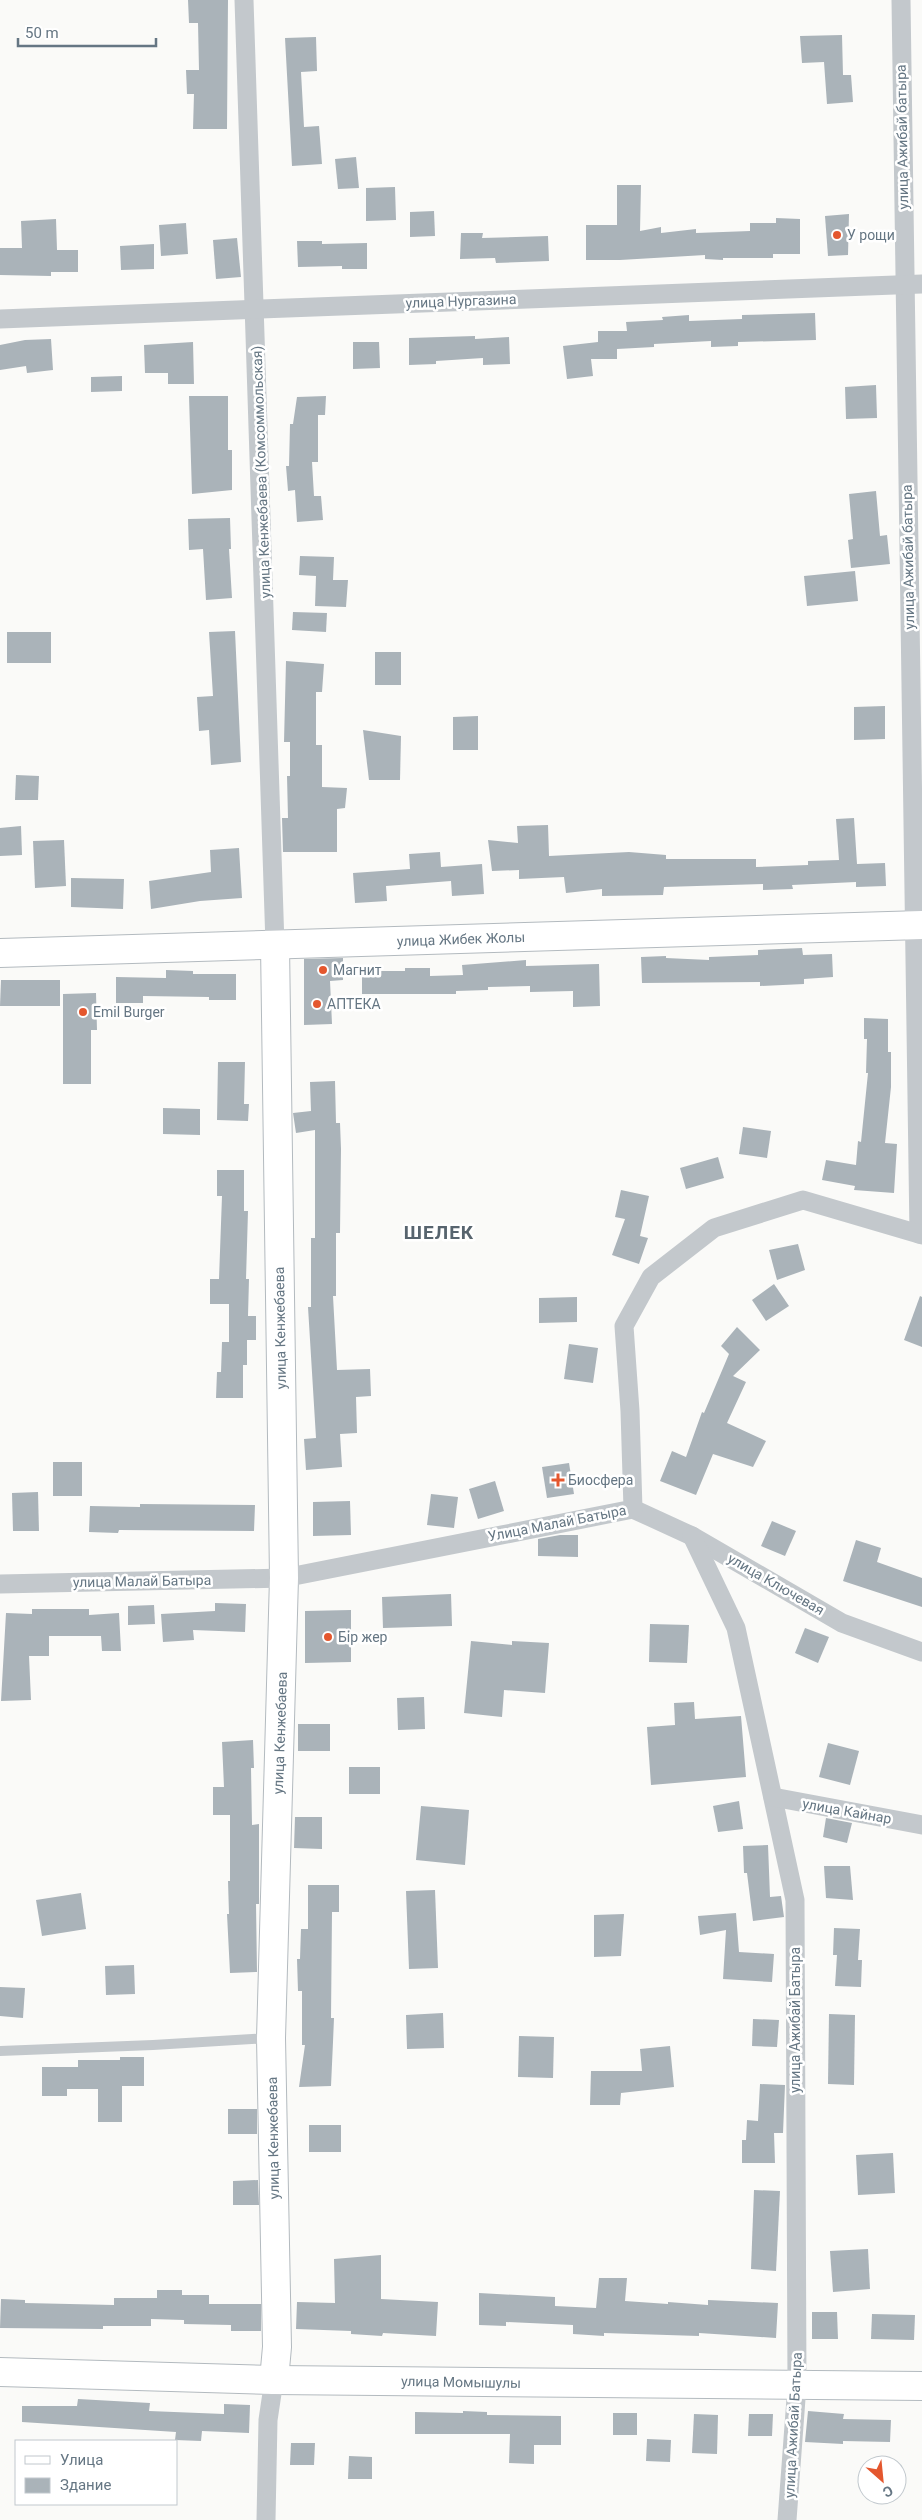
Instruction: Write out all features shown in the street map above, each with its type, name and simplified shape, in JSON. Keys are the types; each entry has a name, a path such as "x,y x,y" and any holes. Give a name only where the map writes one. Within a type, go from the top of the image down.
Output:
{"street":[{"name":"улица Кенжебаева (Комсоммольская)","path":"244,0 256,308 275,945"},
{"name":"улица Ажибай батыра","path":"901,0 913,286 921,1234"},
{"name":"улица Нургазина","path":"0,319 256,308 913,286"},
{"name":"улица Жибек Жолы","path":"0,953 918,926"},
{"name":"улица Кенжебаева","path":"266,2520 269,2462 268,2420 277,2347 272,2038 284,1578 275,945"},
{"name":"Улица Малай Батыра","path":"284,1578 633,1509 630,1410 624,1326 651,1277 714,1228 803,1200 921,1234"},
{"name":"улица Ключевая","path":"633,1509 692,1536 842,1623 922,1652"},
{"name":"улица Ажибай Батыра","path":"692,1536 736,1628 795,1900 798,2385 788,2520"},
{"name":"улица Малай Батыра","path":"0,1584 284,1578"},
{"name":"улица Кайнар","path":"773,1797 922,1824"},
{"name":"улица Момышулы","path":"0,2372 274,2380 922,2386"}],"lane":[{"path":"0,2051 153,2046 272,2038"}],"building":[{"path":"188,0 228,0 227,129 193,129 194,94 187,94 186,70 199,70 198,23 189,23"},
{"path":"842,35 843,75 851,75 853,102 827,104 824,62 802,63 800,36"},
{"path":"316,37 317,71 301,72 304,127 319,126 322,164 292,166 285,38"},
{"path":"356,157 359,188 338,189 335,159"},
{"path":"617,185 641,185 640,231 661,227 661,233 696,229 696,233 750,231 750,223 776,223 776,218 800,219 800,254 773,254 773,258 723,258 723,260 705,259 705,255 586,260 586,225 617,225"},
{"path":"395,187 396,220 366,221 366,188"},
{"path":"434,211 435,236 410,237 410,212"},
{"name":"У рощи","path":"849,214 848,255 828,256 825,216"},
{"path":"56,219 57,250 78,250 78,272 51,272 51,276 0,275 0,248 22,248 21,221"},
{"path":"186,223 188,254 161,256 159,225"},
{"path":"461,233 483,233 482,238 548,236 549,261 496,263 495,258 460,259"},
{"path":"237,238 241,277 216,279 213,240"},
{"path":"297,241 322,241 322,244 367,243 367,269 342,269 342,266 298,267"},
{"path":"154,244 154,269 121,270 120,246"},
{"path":"815,313 816,340 738,342 738,346 711,347 711,341 654,344 654,347 617,349 617,359 591,359 593,376 567,379 563,346 598,342 598,331 627,331 626,322 663,320 662,317 689,315 689,321 742,319 742,315"},
{"path":"475,336 475,339 509,337 510,364 483,365 483,358 436,361 436,364 409,365 409,338"},
{"path":"51,339 53,370 27,373 26,366 0,370 0,345 25,340"},
{"path":"193,342 194,384 168,384 168,373 145,373 144,345"},
{"path":"353,342 379,342 380,368 353,369"},
{"path":"122,376 122,391 91,392 91,377"},
{"path":"876,385 877,418 846,419 845,387"},
{"path":"189,396 228,396 228,450 232,450 232,490 192,494"},
{"path":"326,396 325,415 318,415 318,462 312,462 314,496 321,496 323,520 297,522 295,490 288,491 286,466 289,466 290,424 293,424 297,397"},
{"path":"876,491 880,536 887,535 890,564 851,568 848,540 853,539 849,494"},
{"path":"230,518 231,549 229,549 232,598 206,600 203,549 189,550 188,519"},
{"path":"300,556 334,557 333,580 348,580 346,607 315,606 316,576 299,575"},
{"path":"855,571 858,601 807,606 804,576"},
{"path":"293,612 327,613 326,632 292,630"},
{"path":"235,631 241,762 211,765 209,730 199,731 197,697 213,696 209,632"},
{"path":"7,632 51,632 51,663 7,663"},
{"path":"375,652 401,652 401,685 375,685"},
{"path":"286,661 324,664 322,692 316,692 316,745 322,745 322,787 347,788 345,808 337,809 337,852 283,852 282,818 288,818 287,776 290,776 290,742 284,742"},
{"path":"885,706 885,739 854,740 854,707"},
{"path":"478,716 478,750 453,750 453,717"},
{"path":"363,730 401,736 400,780 369,780"},
{"path":"16,775 39,776 38,800 15,800"},
{"path":"854,818 857,864 885,863 886,886 856,887 856,882 792,885 793,889 763,890 763,884 664,887 663,895 602,896 602,889 566,893 564,877 519,879 519,870 492,871 488,840 518,843 517,826 548,825 549,856 629,852 666,855 666,859 756,859 756,867 808,865 808,861 839,860 836,819"},
{"path":"21,826 22,855 0,856 0,828"},
{"path":"64,840 66,886 35,888 33,841"},
{"path":"239,848 242,898 200,901 151,909 149,881 211,872 210,850"},
{"path":"440,852 441,867 482,864 484,894 452,896 451,881 386,886 387,901 355,903 353,873 410,869 409,854"},
{"path":"71,878 124,879 123,909 71,907"},
{"path":"802,948 803,955 832,954 833,977 804,979 804,984 760,986 760,982 642,983 641,957 666,956 666,958 709,960 709,957 758,955 758,950"},
{"path":"343,958 343,980 330,981 332,1024 304,1025 304,959"},
{"path":"526,960 526,966 599,964 600,1006 573,1007 573,991 530,992 530,986 488,987 488,990 456,991 456,994 362,994 362,971 405,971 405,968 430,968 430,976 463,975 462,965"},
{"path":"166,970 193,971 193,974 236,974 236,1000 209,1000 209,997 143,996 143,1003 116,1003 116,977 166,978"},
{"path":"1,980 60,980 60,1006 0,1006"},
{"path":"96,993 97,1030 91,1030 91,1084 63,1084 63,994"},
{"path":"864,1018 888,1019 888,1052 891,1052 891,1087 885,1143 897,1144 894,1193 854,1190 855,1186 822,1180 826,1160 856,1165 858,1141 861,1142 868,1073 866,1073 867,1039 864,1039"},
{"path":"218,1062 245,1062 244,1104 249,1104 248,1121 217,1120"},
{"path":"335,1081 336,1123 340,1123 341,1149 340,1233 336,1233 336,1296 333,1296 337,1370 370,1369 371,1396 356,1397 357,1433 340,1434 342,1467 306,1470 304,1439 316,1438 308,1307 311,1307 311,1238 315,1238 315,1130 296,1133 293,1113 311,1111 310,1082"},
{"path":"163,1108 200,1109 200,1135 163,1134"},
{"path":"743,1127 771,1131 767,1158 739,1154"},
{"path":"718,1157 724,1178 686,1189 680,1168"},
{"path":"217,1170 244,1170 244,1211 248,1211 246,1279 249,1279 248,1316 256,1316 256,1340 247,1340 247,1365 243,1365 243,1398 216,1398 217,1372 221,1372 222,1342 229,1342 229,1304 210,1304 210,1279 219,1279 222,1196 217,1196"},
{"path":"621,1190 649,1196 640,1236 648,1238 639,1264 612,1255 625,1219 615,1217"},
{"path":"798,1244 805,1270 777,1280 769,1250"},
{"path":"774,1284 789,1306 766,1321 752,1300"},
{"path":"920,1296 922,1297 922,1347 904,1340"},
{"path":"577,1297 577,1322 539,1323 539,1298"},
{"path":"737,1327 760,1350 733,1376 746,1382 727,1423 766,1441 753,1467 713,1454 696,1495 660,1481 672,1451 686,1457 702,1412 704,1413 729,1354 721,1346"},
{"path":"569,1344 598,1348 593,1383 564,1379"},
{"path":"53,1462 82,1462 82,1496 53,1496"},
{"name":"Биосфера","path":"569,1463 574,1494 547,1498 542,1467"},
{"path":"495,1481 504,1511 478,1519 469,1489"},
{"path":"38,1492 39,1531 13,1531 12,1493"},
{"path":"431,1494 458,1497 454,1528 427,1525"},
{"path":"350,1501 351,1535 313,1536 313,1502"},
{"path":"140,1504 255,1505 254,1531 119,1530 118,1533 89,1532 90,1506 140,1507"},
{"path":"772,1521 796,1531 785,1556 761,1546"},
{"path":"560,1535 578,1535 578,1557 538,1556 538,1539"},
{"path":"856,1540 881,1548 877,1562 922,1578 922,1607 843,1581"},
{"path":"451,1594 452,1626 383,1628 382,1597"},
{"path":"215,1603 246,1604 245,1632 193,1630 194,1640 163,1642 161,1614 215,1611"},
{"path":"154,1605 155,1624 128,1625 128,1606"},
{"path":"32,1609 89,1609 89,1615 119,1613 121,1651 102,1651 101,1636 49,1636 49,1656 29,1656 31,1700 1,1701 6,1613 32,1614"},
{"name":"Бір жер","path":"351,1610 351,1662 305,1663 305,1611"},
{"path":"650,1624 689,1625 687,1663 649,1662"},
{"path":"805,1628 829,1637 818,1663 795,1653"},
{"path":"471,1641 512,1645 512,1641 549,1643 545,1693 504,1690 502,1717 464,1713"},
{"path":"424,1697 425,1729 398,1730 397,1698"},
{"path":"694,1702 695,1719 741,1716 746,1777 651,1785 647,1727 675,1725 674,1703"},
{"path":"298,1724 330,1724 330,1751 298,1751"},
{"path":"253,1740 254,1768 251,1768 252,1825 259,1824 259,1904 256,1904 257,1972 230,1973 227,1914 229,1914 228,1881 230,1881 230,1815 213,1815 213,1787 224,1787 222,1742"},
{"path":"828,1743 859,1751 850,1785 819,1777"},
{"path":"349,1767 380,1767 380,1794 349,1794"},
{"path":"739,1801 743,1829 718,1832 713,1806"},
{"path":"421,1806 469,1810 465,1865 416,1860"},
{"path":"295,1817 322,1817 322,1849 294,1848"},
{"path":"826,1818 852,1823 847,1843 823,1837"},
{"path":"768,1845 770,1897 781,1896 784,1917 753,1921 747,1873 744,1873 743,1846"},
{"path":"824,1866 850,1866 853,1900 826,1898"},
{"path":"308,1885 339,1885 339,1912 332,1912 331,2018 334,2018 331,2086 299,2087 305,2045 302,2045 302,1991 298,1991 297,1959 300,1959 301,1929 308,1929"},
{"path":"435,1890 438,1968 409,1969 406,1891"},
{"path":"81,1893 86,1929 42,1936 36,1900"},
{"path":"736,1913 739,1952 774,1954 772,1982 723,1979 726,1930 700,1935 698,1916"},
{"path":"624,1914 621,1956 594,1957 594,1915"},
{"path":"834,1928 860,1929 858,1960 862,1960 861,1987 835,1986 837,1955 833,1955"},
{"path":"134,1965 135,1994 106,1995 105,1966"},
{"path":"0,1987 25,1988 23,2018 0,2016"},
{"path":"443,2013 444,2048 407,2049 406,2015"},
{"path":"829,2014 855,2015 854,2085 828,2084"},
{"path":"753,2019 779,2020 777,2047 752,2046"},
{"path":"519,2036 554,2037 553,2078 518,2077"},
{"path":"670,2046 674,2087 621,2093 620,2105 590,2105 591,2071 642,2071 640,2049"},
{"path":"120,2057 144,2057 144,2086 122,2086 122,2122 98,2122 98,2089 67,2089 67,2096 42,2096 42,2067 78,2067 78,2060 120,2060"},
{"path":"760,2084 785,2085 783,2133 774,2133 775,2163 742,2163 742,2140 746,2140 747,2120 758,2121"},
{"path":"228,2109 257,2109 257,2134 228,2134"},
{"path":"309,2125 341,2125 341,2152 309,2152"},
{"path":"893,2153 895,2193 858,2195 856,2155"},
{"path":"258,2180 259,2205 233,2205 233,2181"},
{"path":"754,2190 780,2191 776,2271 751,2269"},
{"path":"868,2249 870,2289 833,2292 830,2251"},
{"path":"381,2255 381,2299 438,2302 436,2336 383,2333 382,2336 351,2334 351,2331 296,2329 297,2302 335,2303 334,2259"},
{"path":"599,2278 627,2278 625,2301 708,2305 708,2300 778,2303 776,2338 699,2333 699,2336 604,2333 604,2336 573,2334 573,2325 506,2322 506,2326 479,2325 479,2293 555,2297 555,2306 596,2308"},
{"path":"157,2290 182,2290 182,2295 209,2295 209,2304 261,2304 261,2331 231,2331 231,2325 184,2324 184,2320 151,2319 151,2326 103,2326 103,2329 0,2328 1,2299 25,2300 25,2303 114,2305 114,2298 157,2298"},
{"path":"812,2312 837,2312 838,2339 812,2339"},
{"path":"872,2314 915,2315 914,2340 871,2339"},
{"path":"78,2399 150,2403 149,2411 224,2414 224,2404 250,2405 249,2433 202,2431 201,2441 175,2440 176,2432 22,2422 22,2406 77,2406"},
{"path":"463,2411 487,2412 487,2415 561,2416 561,2445 534,2445 534,2464 509,2463 510,2434 415,2434 415,2412 463,2413"},
{"path":"808,2411 844,2414 843,2419 891,2420 890,2442 843,2441 843,2444 805,2442"},
{"path":"613,2413 637,2413 637,2435 613,2435"},
{"path":"694,2414 718,2415 717,2454 692,2453"},
{"path":"749,2414 773,2414 772,2436 748,2436"},
{"path":"647,2439 671,2440 670,2462 646,2461"},
{"path":"291,2443 315,2443 314,2465 290,2465"},
{"path":"349,2456 372,2457 372,2479 348,2479"}],"place":[{"name":"У рощи","path":"837,235"},
{"name":"Магнит","path":"323,970"},
{"name":"АПТЕКА","path":"317,1004"},
{"name":"Emil Burger","path":"83,1012"},
{"name":"Биосфера","path":"558,1480"},
{"name":"Бір жер","path":"328,1637"}],"district":[{"name":"ШЕЛЕК","path":"439,1232"}]}
